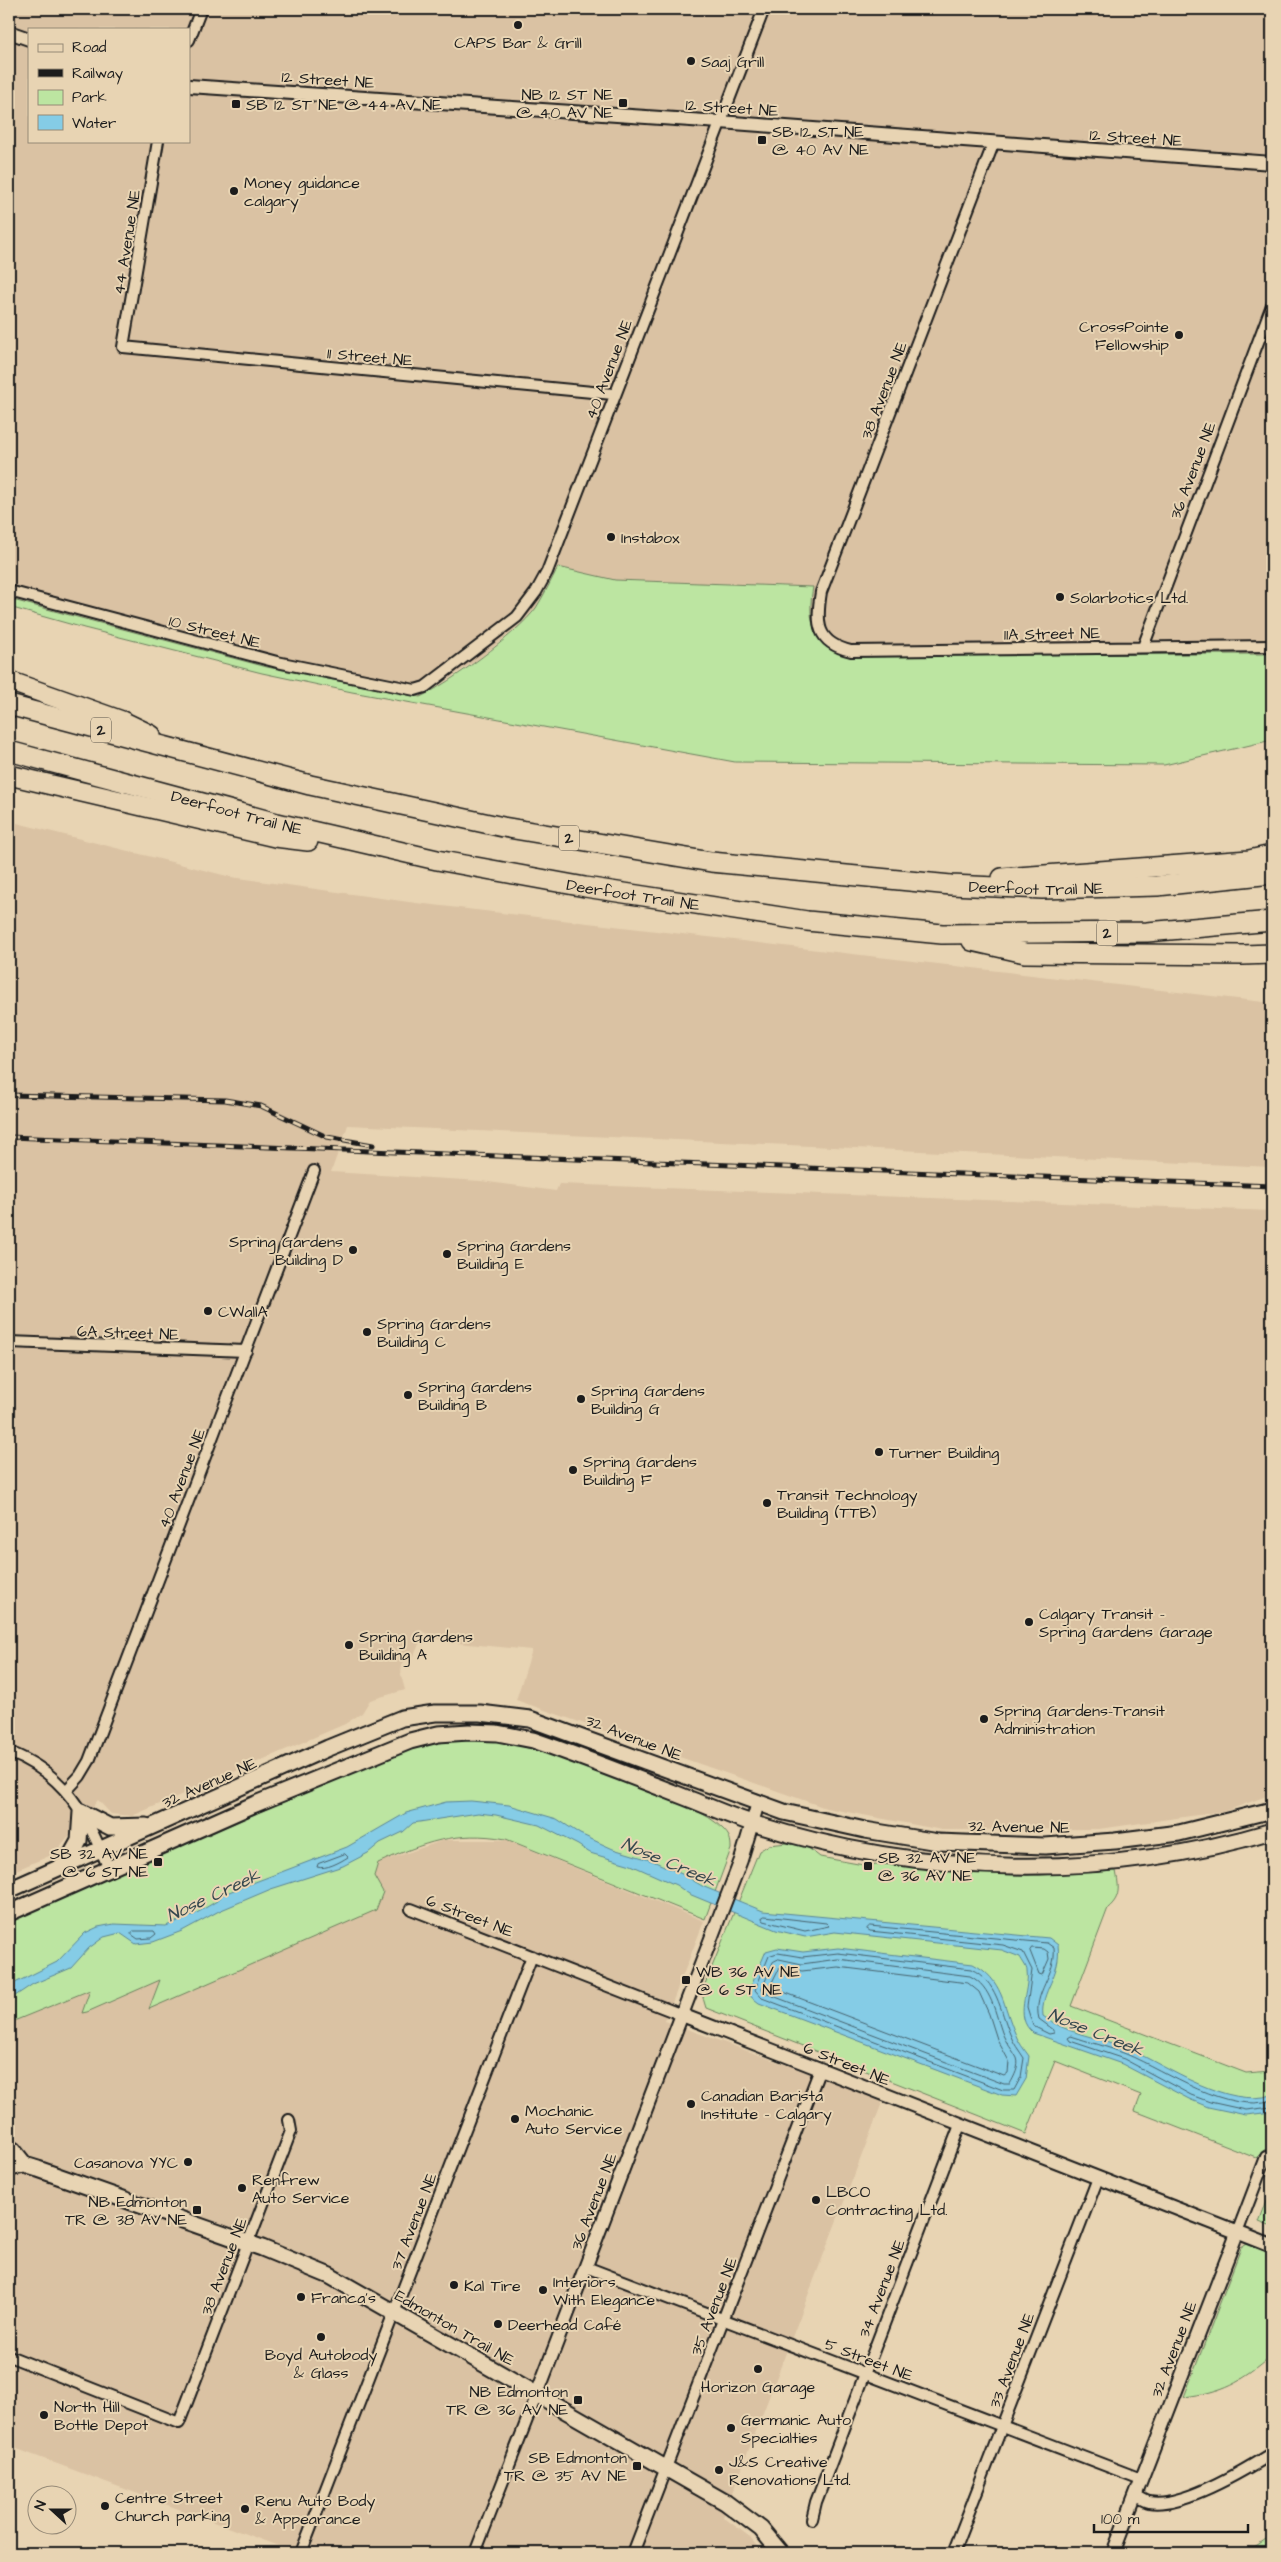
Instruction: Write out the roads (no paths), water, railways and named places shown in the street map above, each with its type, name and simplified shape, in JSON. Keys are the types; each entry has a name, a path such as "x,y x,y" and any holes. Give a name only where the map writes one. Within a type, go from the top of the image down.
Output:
{"highway":[{"path":"9,681 122,721 192,755"},
{"name":"Deerfoot Trail NE","path":"9,705 310,785 503,828 711,862 951,886 1042,889 1157,886 1272,874"},
{"name":"Deerfoot Trail NE","path":"9,751 276,823 437,860 585,887 789,918 942,934 1147,932 1272,921"},
{"path":"9,775 274,837 437,860"},
{"path":"951,886 1028,875 1249,860 1272,854"},
{"path":"942,934 1025,953 1272,954"}],"main road":[{"name":"32 Avenue NE","path":"9,1890 101,1851 328,1748 402,1718 435,1713 480,1712 530,1719 758,1803 865,1830 938,1842 1045,1846 1114,1841 1179,1833 1272,1810"},
{"path":"9,1913 253,1805 389,1749 438,1734 497,1733 533,1740 753,1824 862,1850 932,1862 1047,1866 1118,1862 1177,1855 1272,1831"},
{"path":"65,1866 79,1841 81,1812 110,1827 124,1828 157,1824"},
{"name":"Edmonton Trail NE","path":"9,2148 13,2150 25,2165"},
{"name":"Edmonton Trail NE","path":"9,2168 25,2165 248,2243 330,2276 666,2468 747,2517 771,2540 781,2553"}],"street":[{"path":"190,37 201,9"},
{"name":"40 Avenue NE","path":"415,690 432,682 517,617 536,592 553,557 614,394 764,9"},
{"path":"9,32 28,39"},
{"name":"12 Street NE","path":"190,86 720,122 1272,163"},
{"name":"44 Avenue NE","path":"123,347 158,142"},
{"name":"38 Avenue NE","path":"833,647 821,632 817,615 821,592 994,142"},
{"name":"36 Avenue NE","path":"1143,647 1272,305"},
{"name":"11 Street NE","path":"123,347 614,394"},
{"name":"10 Street NE","path":"9,591 278,662 415,690"},
{"name":"11A Street NE","path":"833,647 850,651 1272,646"},
{"name":"40 Avenue NE","path":"67,1790 80,1776 89,1761 314,1171"},
{"name":"6A Street NE","path":"9,1342 246,1351"},
{"path":"9,1752 36,1764 67,1790 81,1812 109,1869"},
{"name":"36 Avenue NE","path":"475,2553 742,1860 758,1803"},
{"name":"6 Street NE","path":"411,1909 1272,2246"},
{"name":"37 Avenue NE","path":"301,2553 532,1956"},
{"name":"35 Avenue NE","path":"633,2553 820,2069"},
{"name":"38 Avenue NE","path":"9,2356 179,2423 292,2131 289,2120"},
{"name":"34 Avenue NE","path":"812,2519 816,2502 864,2373 960,2125"},
{"name":"32 Avenue NE","path":"1113,2553 1266,2158"},
{"name":"33 Avenue NE","path":"953,2553 1098,2178"},
{"name":"5 Street NE","path":"586,2267 1141,2479"},
{"path":"1135,2496 1150,2502 1177,2500 1235,2476 1272,2453"}],"water":[{"path":"471,1801 509,1805 557,1819 580,1834 613,1849 653,1861 684,1875 702,1886 763,1911 1049,1938 1058,1945 1058,1956 1057,1966 1045,1998 1043,2016 1074,2032 1129,2049 1199,2084 1218,2091 1255,2098 1272,2095 1272,2112 1246,2115 1208,2107 1122,2064 1033,2033 1027,2026 1023,2011 1027,1979 1026,1968 1020,1957 1002,1950 835,1932 805,1937 776,1930 689,1894 676,1885 631,1865 590,1853 539,1825 496,1815 478,1813 413,1823 403,1832 380,1843 368,1853 343,1866 271,1889 219,1911 182,1931 153,1942 136,1944 120,1933 104,1937 89,1948 71,1968 33,1984 9,2000 9,1986 57,1962 85,1933 98,1927 114,1924 166,1926 195,1914 217,1901 221,1895 347,1847 406,1813 446,1802"},
{"path":"777,1948 803,1952 838,1948 973,1964 991,1977 1001,1994 1016,2036 1029,2056 1026,2079 1016,2096 1002,2095 759,2003 750,1996 749,1991 766,1951"}],"railway":[{"path":"9,1095 225,1100 261,1106 327,1137 373,1145"},
{"path":"9,1137 1272,1186"}],"place":[{"name":"CAPS Bar & Grill","path":"518,25"},
{"name":"Saaj Grill","path":"691,61"},
{"name":"NB 12 ST NE @ 40 AV NE","path":"623,103"},
{"name":"SB 12 ST NE @ 44 AV NE","path":"236,104"},
{"name":"SB 12 ST NE @ 40 AV NE","path":"762,140"},
{"name":"Money guidance calgary","path":"234,191"},
{"name":"CrossPointe Fellowship","path":"1179,335"},
{"name":"Instabox","path":"611,537"},
{"name":"Solarbotics Ltd.","path":"1060,597"},
{"name":"Spring Gardens Building D","path":"353,1250"},
{"name":"Spring Gardens Building E","path":"447,1254"},
{"name":"CWallA","path":"208,1311"},
{"name":"Spring Gardens Building C","path":"367,1332"},
{"name":"Spring Gardens Building B","path":"408,1395"},
{"name":"Spring Gardens Building G","path":"581,1399"},
{"name":"Turner Building","path":"879,1452"},
{"name":"Spring Gardens Building F","path":"573,1470"},
{"name":"Transit Technology Building (TTB)","path":"767,1503"},
{"name":"Calgary Transit - Spring Gardens Garage","path":"1029,1622"},
{"name":"Spring Gardens Building A","path":"349,1645"},
{"name":"Spring Gardens-Transit Administration","path":"984,1719"},
{"name":"SB 32 AV NE @ 6 ST NE","path":"158,1862"},
{"name":"SB 32 AV NE @ 36 AV NE","path":"868,1866"},
{"name":"WB 36 AV NE @ 6 ST NE","path":"686,1980"},
{"name":"Canadian Barista Institute - Calgary","path":"691,2104"},
{"name":"Mochanic Auto Service","path":"515,2119"},
{"name":"Casanova YYC","path":"188,2162"},
{"name":"Renfrew Auto Service","path":"242,2188"},
{"name":"LBCO Contracting Ltd.","path":"816,2200"},
{"name":"NB Edmonton TR @ 38 AV NE","path":"197,2210"},
{"name":"Kal Tire","path":"454,2285"},
{"name":"Interiors With Elegance","path":"543,2290"},
{"name":"Franca's","path":"301,2297"},
{"name":"Deerhead Café","path":"498,2324"},
{"name":"Boyd Autobody & Glass","path":"321,2337"},
{"name":"Horizon Garage","path":"758,2369"},
{"name":"NB Edmonton TR @ 36 AV NE","path":"578,2400"},
{"name":"North Hill Bottle Depot","path":"44,2415"},
{"name":"Germanic Auto Specialties","path":"731,2428"},
{"name":"SB Edmonton TR @ 35 AV NE","path":"637,2466"},
{"name":"J&S Creative Renovations Ltd.","path":"719,2470"},
{"name":"Centre Street Church parking","path":"105,2506"},
{"name":"Renu Auto Body & Appearance","path":"245,2509"}],"water label":[{"name":"Nose Creek","path":"669,1862"},
{"name":"Nose Creek","path":"213,1895"},
{"name":"Nose Creek","path":"1096,2032"}]}
